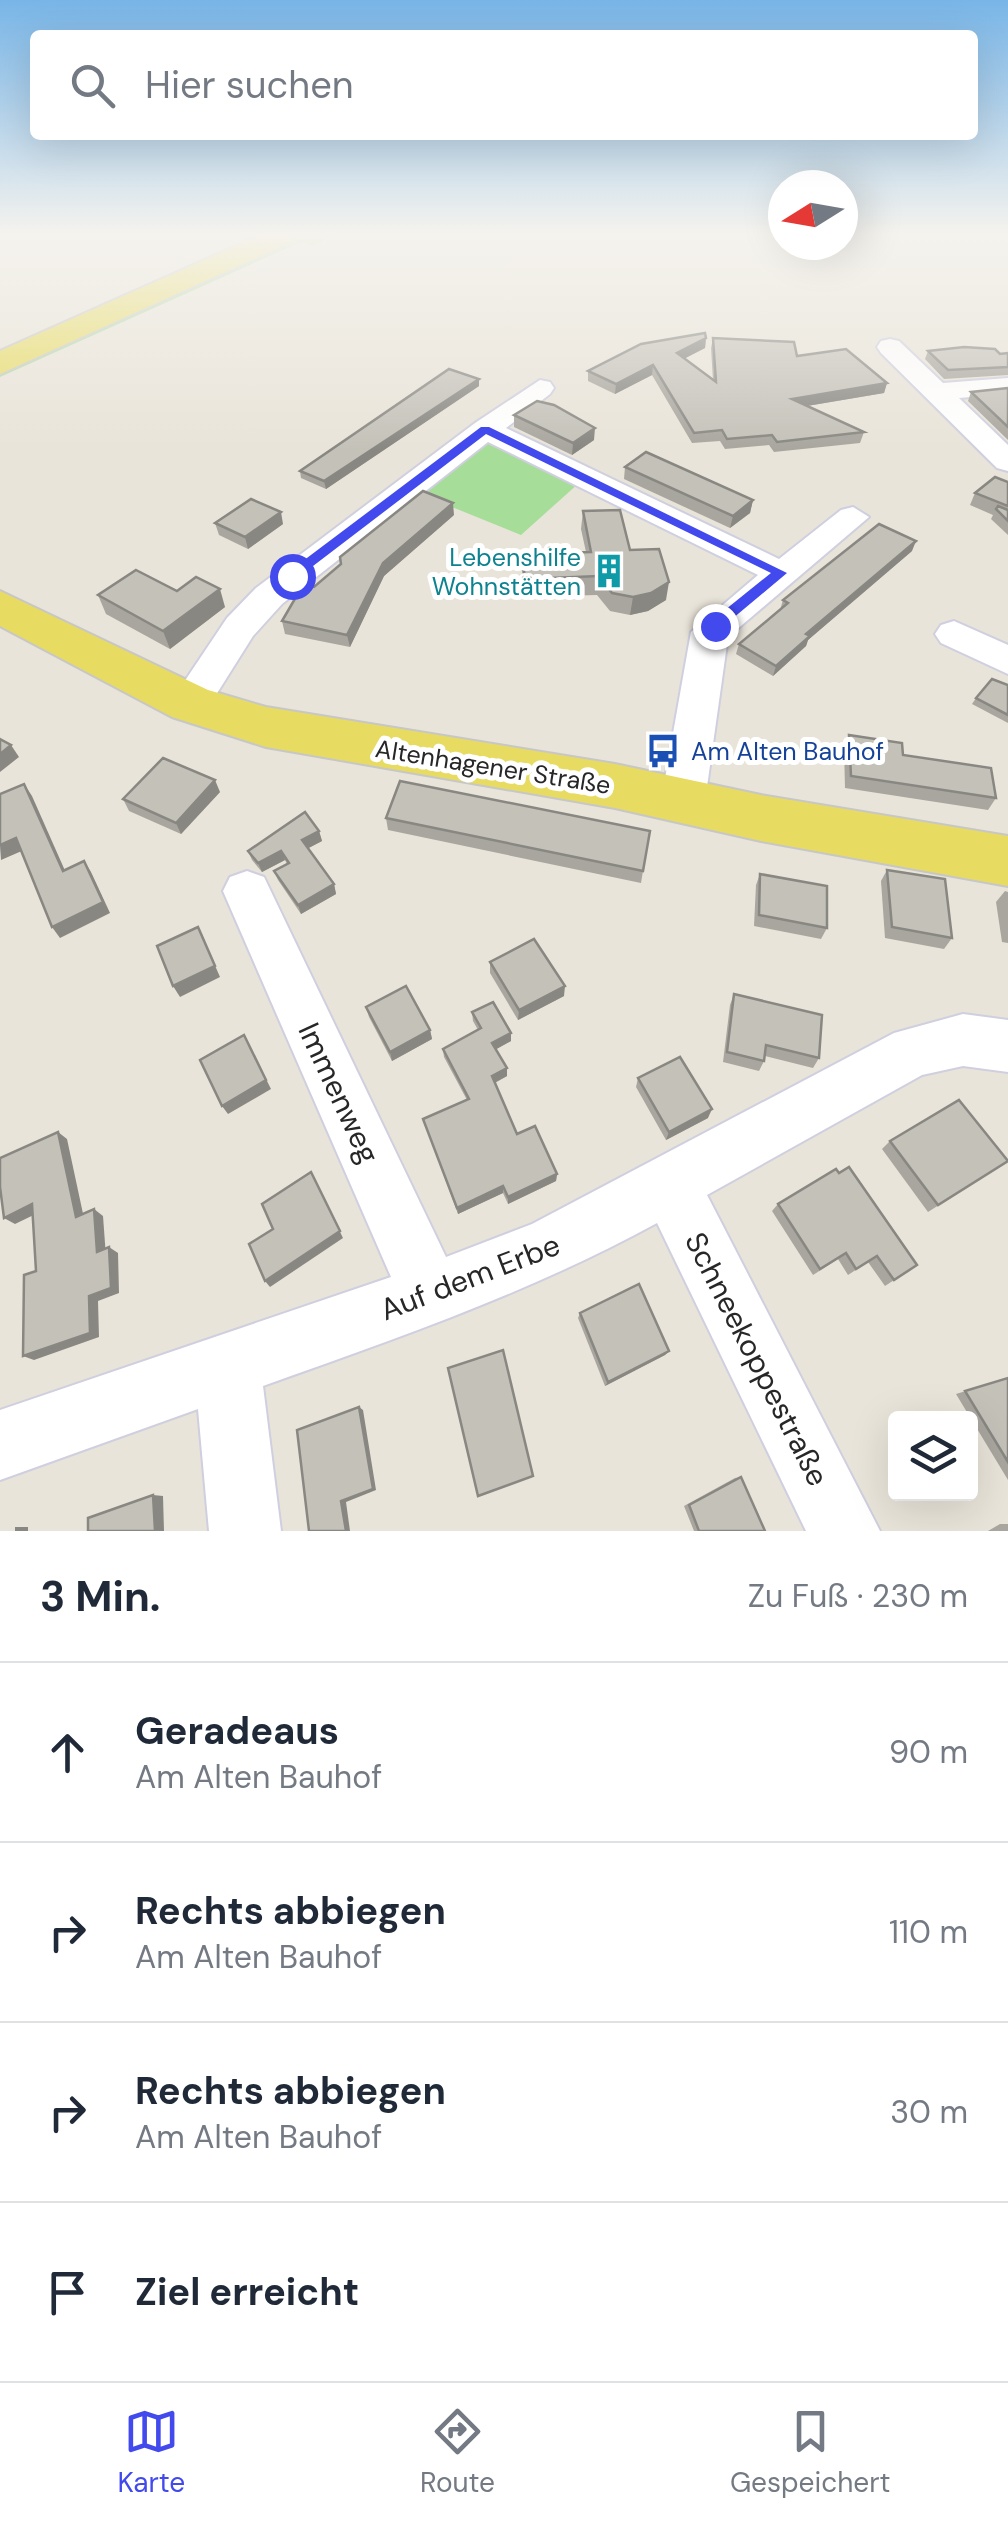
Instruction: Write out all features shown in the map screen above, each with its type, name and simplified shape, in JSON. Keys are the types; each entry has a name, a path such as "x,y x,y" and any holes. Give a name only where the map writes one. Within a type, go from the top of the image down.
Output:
{"main road":[{"path":"0,353 109,307"},
{"path":"0,364 124,307"},
{"name":"Altenhagener Straße","path":"0,606 190,704 285,731 1008,861"}],"street":[{"path":"890,347 1008,462"},
{"path":"936,392 1008,386"},
{"path":"190,704 240,626 269,596 540,388"},
{"path":"485,429 780,573"},
{"path":"683,801 710,632 853,518"},
{"path":"954,634 1008,661"},
{"name":"Immenweg","path":"247,890 432,1294"},
{"name":"Auf dem Erbe","path":"0,1445 432,1294 550,1248 913,1051 963,1040 1008,1046"},
{"name":"Schneekoppestraße","path":"670,1186 844,1531"},
{"path":"227,1365 246,1531"}],"green space":[{"path":"136,307 155,307 0,377 0,367"},
{"path":"490,441 579,483 521,535 415,492 477,444"}],"building":[{"path":"705,333 706,338 677,353 716,382 713,338 794,342 797,356 846,349 887,383 792,399 864,432 777,442 772,435 727,439 722,430 694,433 653,365 616,384 588,371 641,344"},
{"path":"964,347 1008,353 1008,367 948,370 928,351"},
{"path":"449,369 479,379 324,481 300,471"},
{"path":"1008,388 1008,427 971,392"},
{"path":"537,401 554,405 595,428 573,443 514,415"},
{"path":"646,452 753,500 733,516 625,467"},
{"path":"995,477 1008,482 1008,506 975,493"},
{"path":"423,491 453,503 383,563 347,635 282,621 303,585 314,587 341,564 340,557"},
{"path":"251,499 281,512 245,537 215,523"},
{"path":"998,506 1008,510 1008,521 996,509"},
{"path":"620,510 630,550 659,549 669,582 651,593 633,597 612,593 599,576 525,579 522,554 591,552 583,511"},
{"path":"879,524 916,541 806,634 810,636 776,666 739,644 788,603 783,600"},
{"path":"136,570 177,591 196,577 220,589 163,631 98,595"},
{"path":"992,679 1008,685 1008,715 976,698"},
{"path":"849,735 902,743 903,755 991,768 996,798 851,776"},
{"path":"0,739 11,745 0,754"},
{"path":"163,758 215,780 176,823 123,799"},
{"path":"400,781 650,831 643,871 386,818"},
{"path":"24,784 63,871 84,861 103,902 52,927 16,838 0,845 0,794"},
{"path":"305,812 319,831 302,840 334,884 298,905 274,871 289,863 281,851 258,863 248,851"},
{"path":"887,870 945,879 952,938 892,927"},
{"path":"760,874 827,886 827,928 759,915"},
{"path":"198,927 215,966 173,986 157,946"},
{"path":"534,939 565,986 519,1010 490,962"},
{"path":"406,986 430,1030 390,1052 366,1007"},
{"path":"734,994 822,1015 819,1058 766,1045 764,1061 727,1052"},
{"path":"493,1002 511,1033 492,1043 507,1068 492,1076 517,1134 535,1126 557,1174 508,1197 503,1186 457,1208 423,1119 469,1099 443,1049 481,1028 472,1012"},
{"path":"244,1035 266,1080 222,1106 200,1060"},
{"path":"680,1057 712,1109 669,1132 638,1078"},
{"path":"959,1100 1008,1161 938,1205 890,1141"},
{"path":"58,1132 76,1217 94,1209 97,1252 109,1247 111,1288 89,1296 90,1333 23,1356 24,1275 36,1271 32,1204 4,1218 0,1158"},
{"path":"849,1167 917,1265 894,1280 877,1256 856,1269 846,1253 820,1269 778,1204 836,1169 839,1173"},
{"path":"311,1172 340,1231 265,1281 249,1244 273,1229 262,1204"},
{"path":"639,1284 669,1351 608,1382 580,1313"},
{"path":"503,1350 533,1476 478,1496 448,1368"},
{"path":"1008,1378 1008,1462 978,1411 965,1391"},
{"path":"359,1407 373,1489 341,1501 346,1531 309,1531 297,1430"},
{"path":"741,1477 765,1531 699,1531 689,1505"},
{"path":"153,1495 155,1531 88,1531 88,1518"}],"place":[{"name":"Lebenshilfe Wohnstätten","path":"609,571"},
{"name":"Am Alten Bauhof","path":"663,751"}],"route":[{"path":"292,576 485,429 780,573 715,626"}]}
